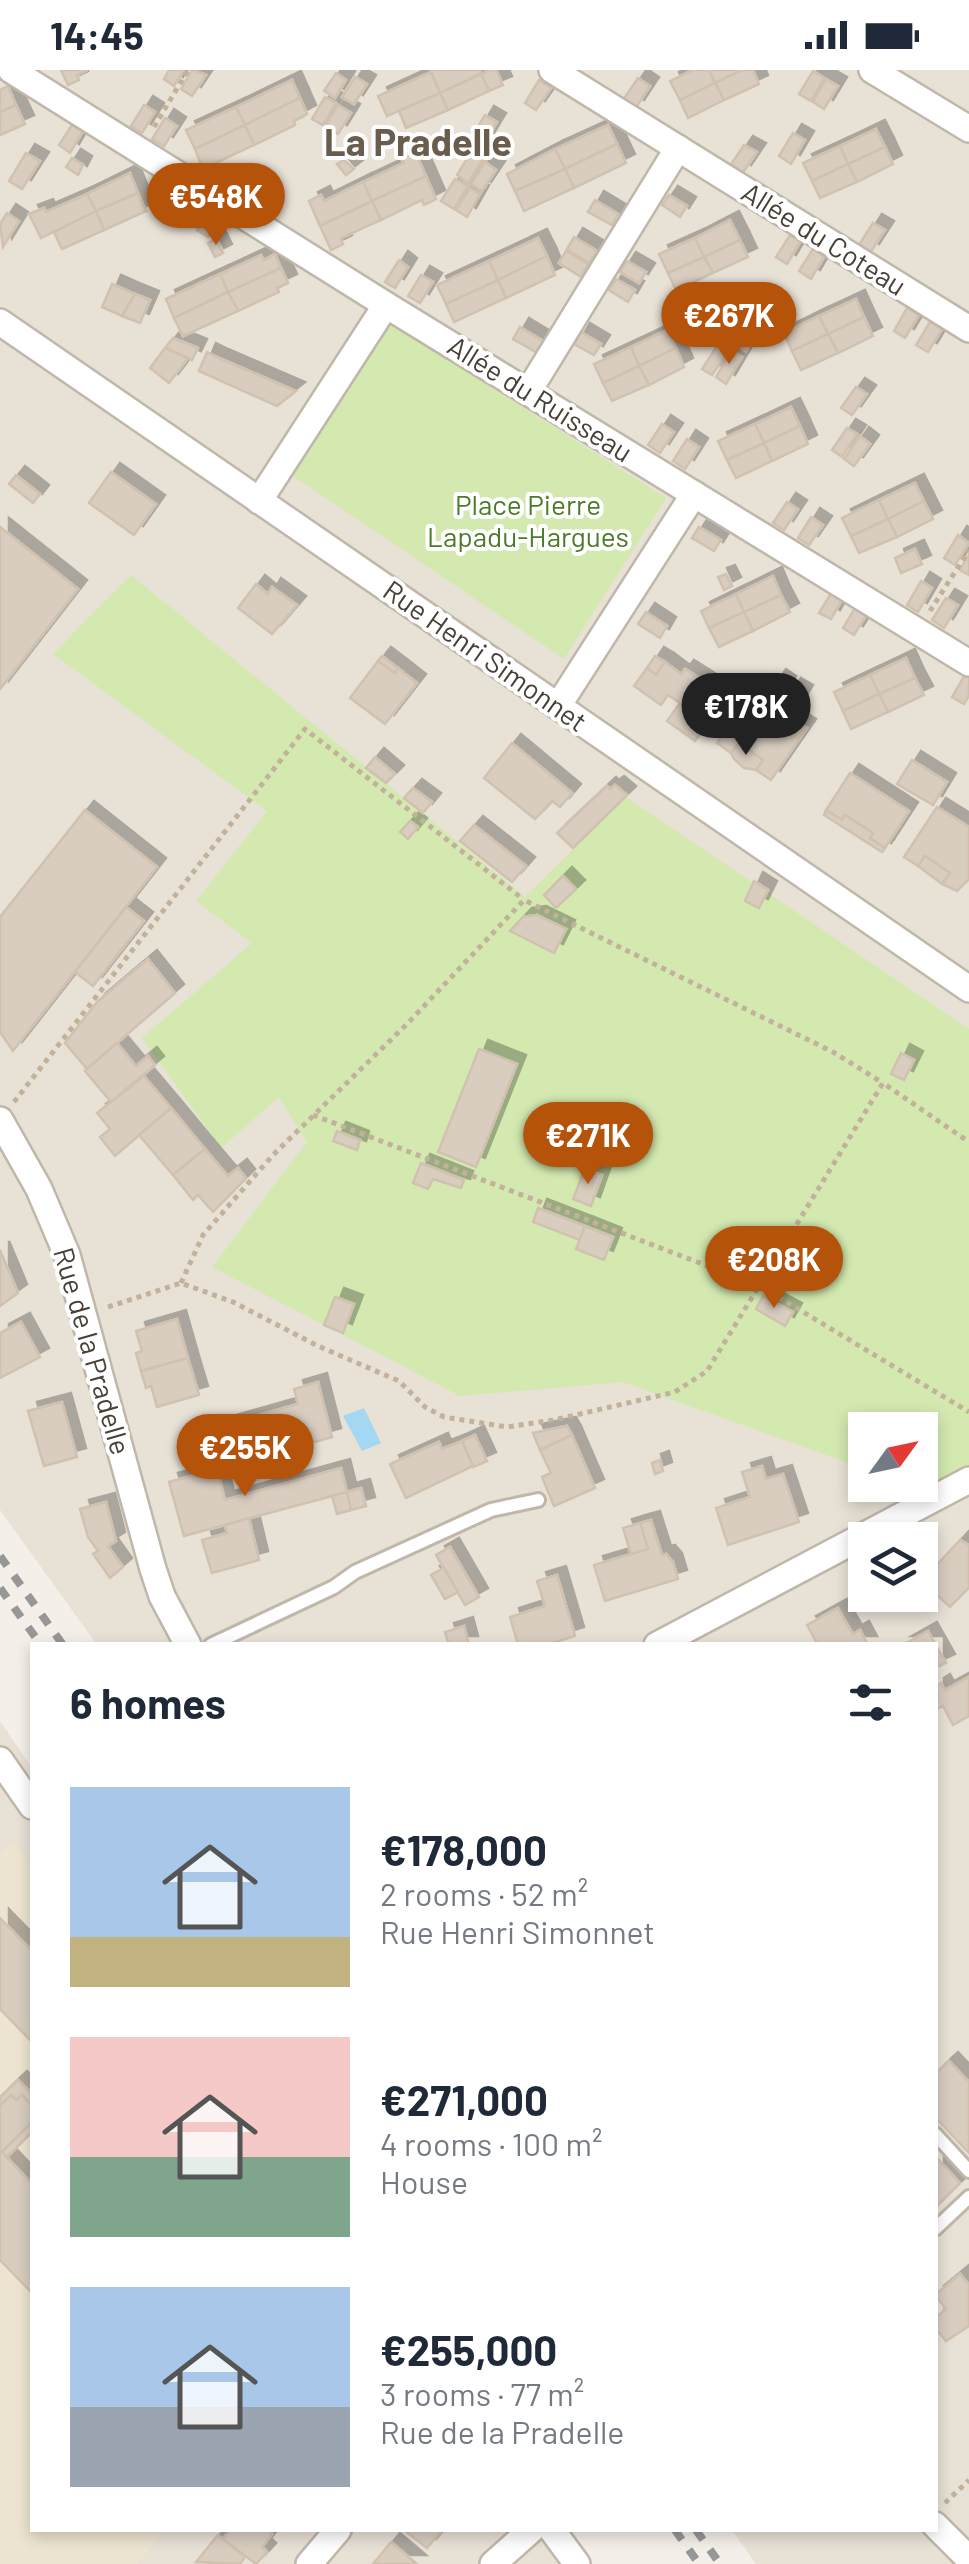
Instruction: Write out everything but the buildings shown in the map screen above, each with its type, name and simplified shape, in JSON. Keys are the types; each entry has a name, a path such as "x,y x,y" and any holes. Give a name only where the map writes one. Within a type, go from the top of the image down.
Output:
{"street":[{"name":"Allée du Ruisseau","path":"11,70 969,663"},
{"name":"Allée du Coteau","path":"552,70 969,329"},
{"path":"872,70 969,129"},
{"path":"528,392 678,148"},
{"path":"260,501 386,305"},
{"name":"Rue Henri Simonnet","path":"0,322 969,990"},
{"path":"558,706 694,494"},
{"name":"Rue de la Pradelle","path":"0,1120 39,1190 67,1256 153,1569 168,1610 186,1642"},
{"path":"663,1642 969,1480"},
{"path":"0,1760 30,1803"},
{"path":"938,2529 969,2559"},
{"path":"309,2564 336,2532"},
{"path":"493,2564 529,2532"},
{"path":"554,2532 578,2564"}],"lane":[{"path":"217,1642 334,1587 355,1572 491,1510 538,1500"},
{"path":"938,2137 969,2170"},
{"path":"938,2226 969,2198"}],"path":[{"path":"139,150 188,70"},
{"path":"918,632 969,550"},
{"path":"0,1120 305,729 524,900 833,1052 969,1142"},
{"path":"180,1283 202,1235 273,1154 408,1023 524,900"},
{"path":"86,1314 180,1283 234,1302 318,1346 399,1381 425,1406 444,1417 507,1427 675,1392 708,1371 883,1083"},
{"path":"313,1115 760,1286 969,1412"},
{"path":"938,2510 969,2480"}],"shaded area":[{"path":"0,70 969,70 969,2564 756,2564 733,2532 938,2532 938,1642 95,1642 0,1510"},
{"path":"0,1721 30,1765 30,2532 560,2532 583,2564 0,2564"},
{"path":"15,1841 30,1863 30,2532 163,2532 138,2564 0,2564 0,1854"}],"green space":[{"name":"Place Pierre Lapadu-Hargues","path":"390,323 666,498 564,659 293,476"},
{"path":"131,575 525,897 626,797 969,1029 969,1495 938,1489 938,1412 848,1412 848,1463 623,1382 460,1396 212,1267 307,1142 279,1097 221,1148 142,1038 252,943 196,901 267,811 53,654"}],"water":[{"path":"364,1408 381,1443 362,1451 343,1416"}],"railway":[{"path":"0,1556 61,1642"},
{"path":"0,1588 39,1642"},
{"path":"676,2532 699,2564"},
{"path":"697,2532 720,2564"}],"district":[{"name":"La Pradelle","path":"418,143"}]}
